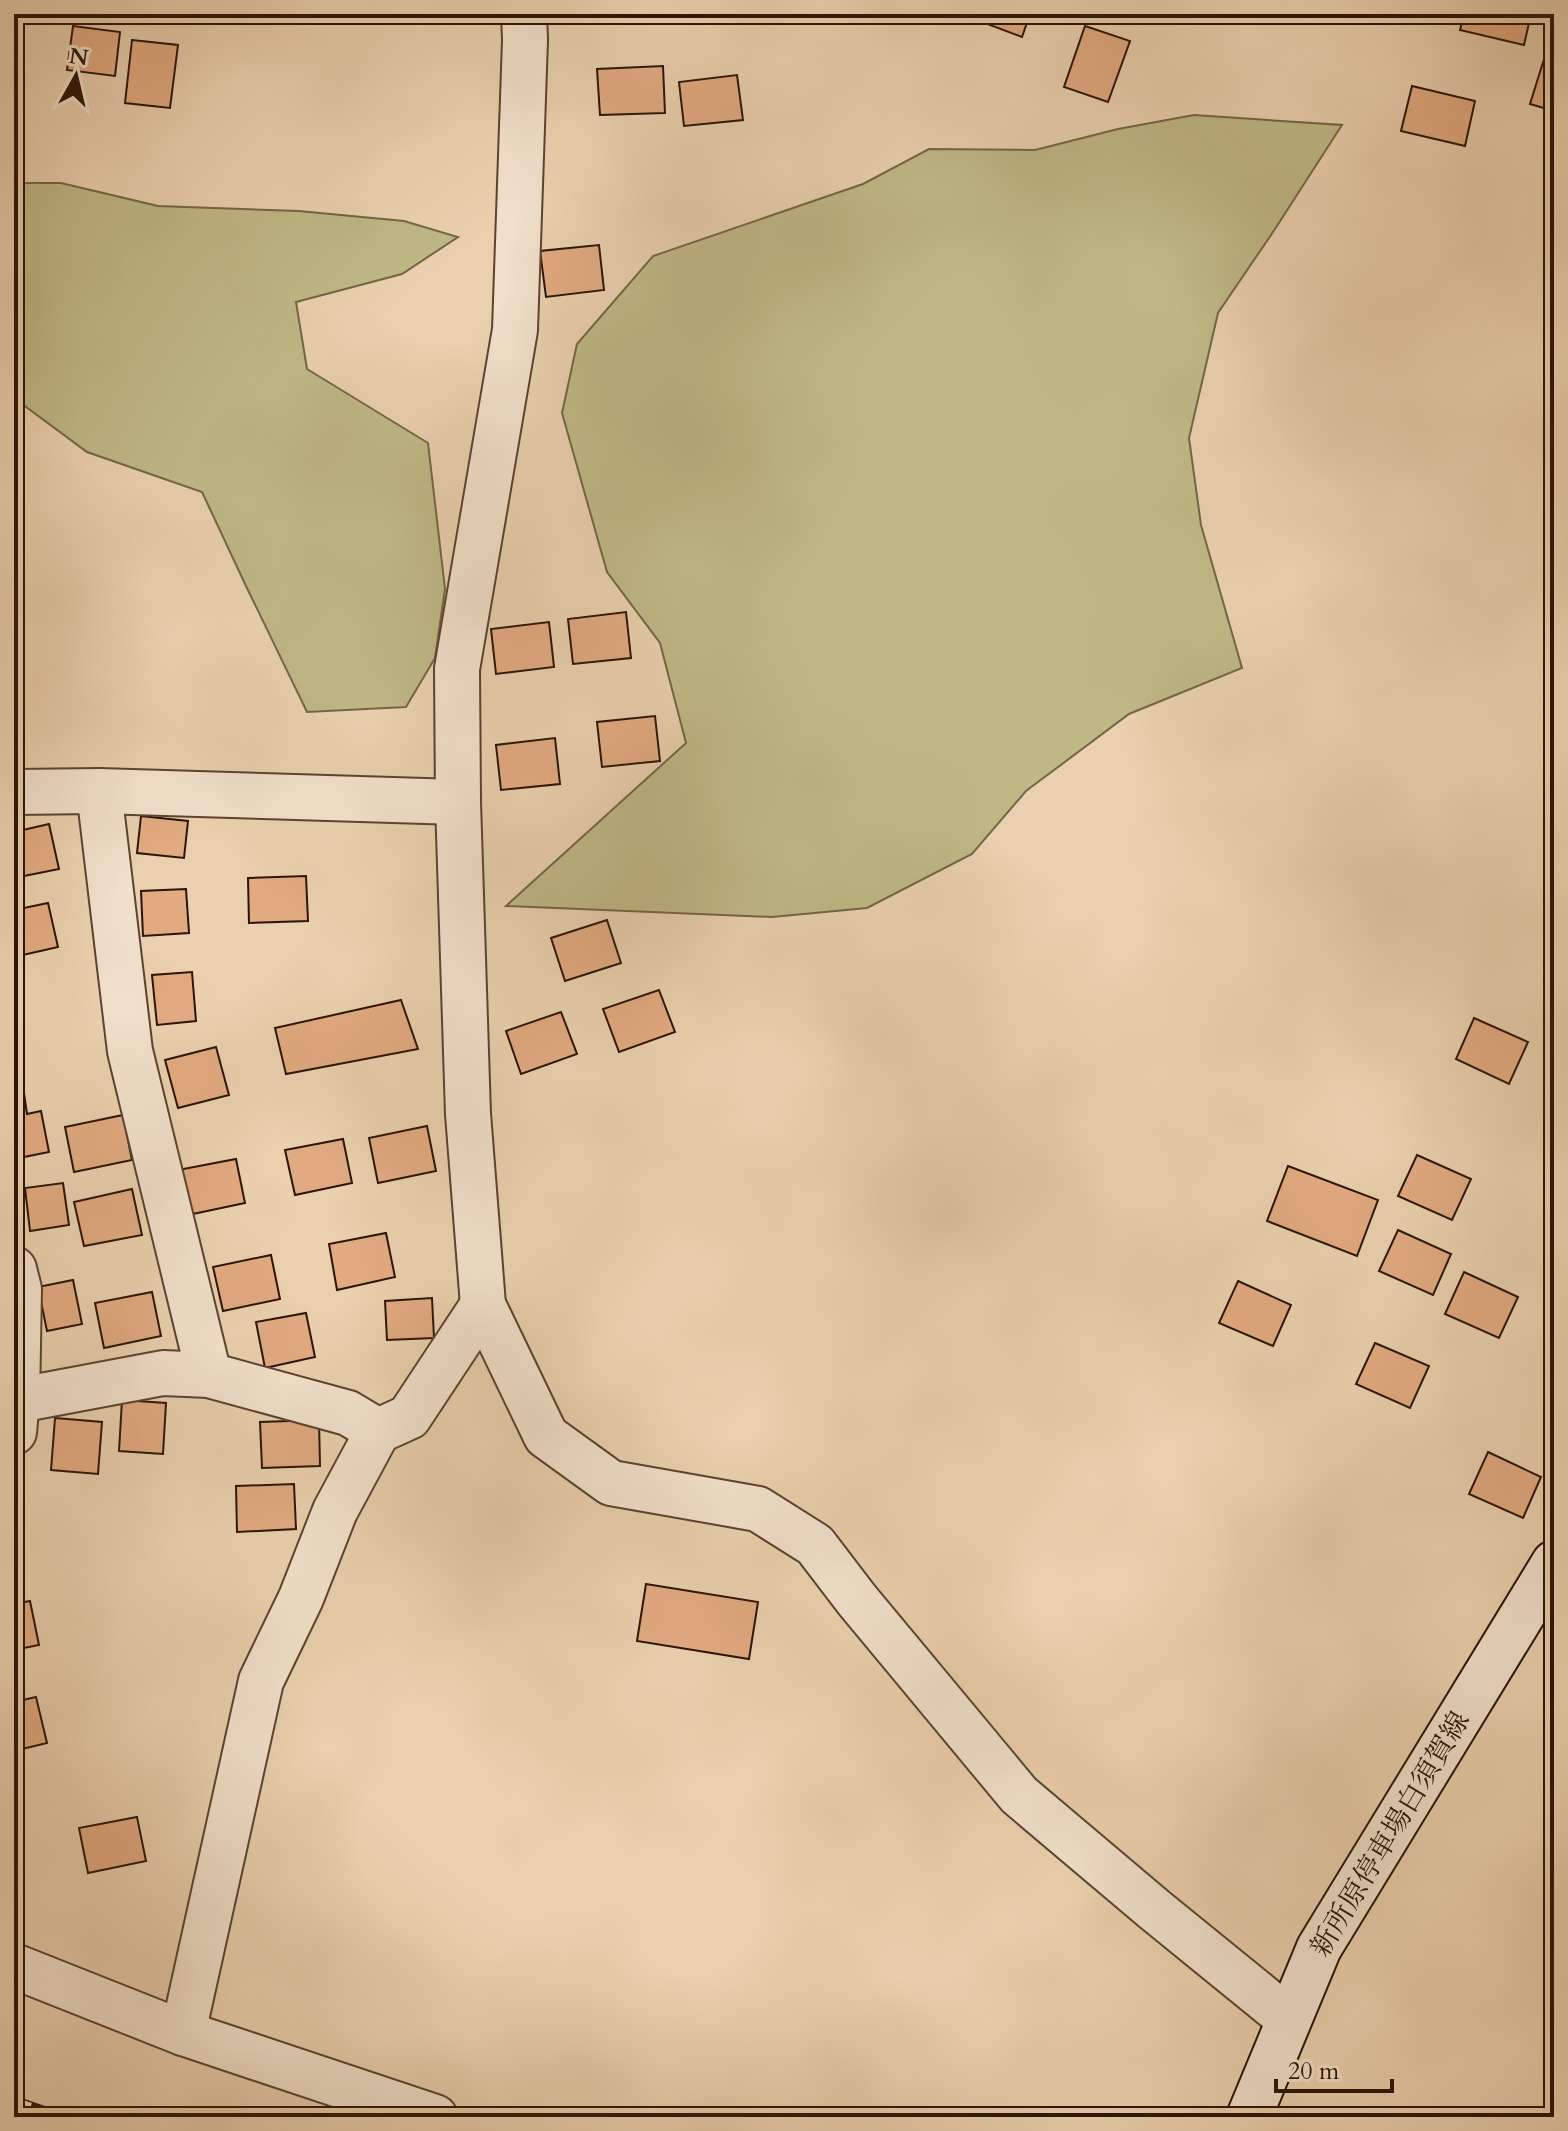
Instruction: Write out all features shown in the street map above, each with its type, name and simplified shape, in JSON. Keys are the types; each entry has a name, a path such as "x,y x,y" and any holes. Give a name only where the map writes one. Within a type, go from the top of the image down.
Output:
{"street":[{"path":"524,14 515,330 457,669 468,1114 483,1305 546,1436 611,1483 758,1509 815,1545 1019,1795 1289,2019"},
{"path":"14,792 99,791 458,802"},
{"path":"99,791 130,1051 209,1375"},
{"path":"14,1269 19,1289 15,1411 163,1373 209,1375 348,1413 378,1431"},
{"path":"183,2033 261,1681 301,1598 335,1511 378,1431 409,1417 483,1305"},
{"name":"新所原停車場白須賀線","path":"1249,2117 1319,1948 1554,1563"},
{"path":"14,1966 183,2033 435,2117"}],"shaded area":[{"path":"1194,115 1342,125 1218,313 1189,438 1201,525 1242,668 1129,714 1026,791 972,854 867,908 772,917 506,906 686,743 660,643 607,572 562,413 577,344 653,256 863,184 929,149 1035,150 1118,129"},
{"path":"14,183 61,183 158,206 299,211 404,221 458,237 402,274 296,302 307,369 428,443 445,589 435,658 406,707 307,712 202,492 87,452 14,398"}],"building":[{"path":"565,14 630,14 630,17 565,20"},
{"path":"961,14 1030,14 1022,37"},
{"path":"1464,14 1531,14 1524,45 1460,30"},
{"path":"73,26 120,32 115,76 67,70"},
{"path":"1085,26 1130,41 1108,102 1064,87"},
{"path":"132,40 178,45 170,108 125,103"},
{"path":"1549,43 1554,44 1554,111 1530,104"},
{"path":"663,66 665,113 600,115 597,69"},
{"path":"737,75 743,120 684,126 679,82"},
{"path":"1412,86 1475,101 1465,146 1401,131"},
{"path":"599,245 604,290 546,297 540,251"},
{"path":"626,612 631,658 573,664 568,619"},
{"path":"549,622 554,667 496,674 491,629"},
{"path":"655,716 660,761 602,767 597,722"},
{"path":"555,738 560,784 501,790 496,745"},
{"path":"141,816 188,821 184,858 137,853"},
{"path":"49,824 59,869 14,878 14,832"},
{"path":"306,876 308,921 249,923 248,878"},
{"path":"186,889 189,933 143,936 141,891"},
{"path":"48,903 58,947 14,957 14,910"},
{"path":"607,920 621,963 565,981 551,938"},
{"path":"192,972 196,1021 157,1025 152,975"},
{"path":"659,990 675,1032 619,1052 603,1009"},
{"path":"401,1000 418,1049 286,1074 275,1028"},
{"path":"14,1007 21,1042 14,1043"},
{"path":"561,1012 577,1054 521,1074 506,1031"},
{"path":"1474,1018 1528,1042 1509,1084 1456,1059"},
{"path":"216,1047 229,1095 178,1108 165,1060"},
{"path":"24,1093 27,1114 41,1111 49,1152 24,1157 22,1141 14,1142 14,1094"},
{"path":"123,1115 132,1160 74,1172 65,1127"},
{"path":"427,1126 436,1171 378,1183 369,1138"},
{"path":"343,1139 352,1183 295,1195 285,1150"},
{"path":"1417,1155 1471,1179 1452,1220 1398,1196"},
{"path":"236,1159 245,1203 188,1215 178,1170"},
{"path":"1288,1166 1378,1200 1357,1256 1267,1221"},
{"path":"63,1183 69,1225 30,1231 25,1188"},
{"path":"132,1189 142,1235 84,1246 74,1202"},
{"path":"1398,1230 1451,1254 1433,1295 1379,1271"},
{"path":"386,1233 395,1277 337,1290 329,1244"},
{"path":"271,1255 280,1299 223,1311 213,1267"},
{"path":"1464,1272 1518,1297 1499,1338 1445,1314"},
{"path":"73,1280 82,1324 47,1331 38,1287"},
{"path":"1238,1281 1291,1305 1273,1346 1219,1323"},
{"path":"152,1292 161,1336 104,1348 95,1303"},
{"path":"432,1298 434,1338 387,1340 385,1301"},
{"path":"306,1313 315,1357 265,1368 256,1322"},
{"path":"1375,1343 1429,1366 1410,1408 1356,1384"},
{"path":"122,1400 166,1403 163,1454 119,1451"},
{"path":"55,1418 102,1422 98,1474 51,1470"},
{"path":"319,1420 320,1466 262,1468 260,1422"},
{"path":"1488,1452 1541,1477 1523,1518 1469,1494"},
{"path":"294,1484 296,1529 237,1532 236,1486"},
{"path":"646,1584 758,1602 749,1659 637,1641"},
{"path":"30,1601 39,1645 14,1650 14,1604"},
{"path":"36,1697 47,1743 14,1751 14,1702"},
{"path":"137,1817 146,1861 88,1873 79,1828"}],"railway":[{"path":"14,2100 63,2117"}]}
